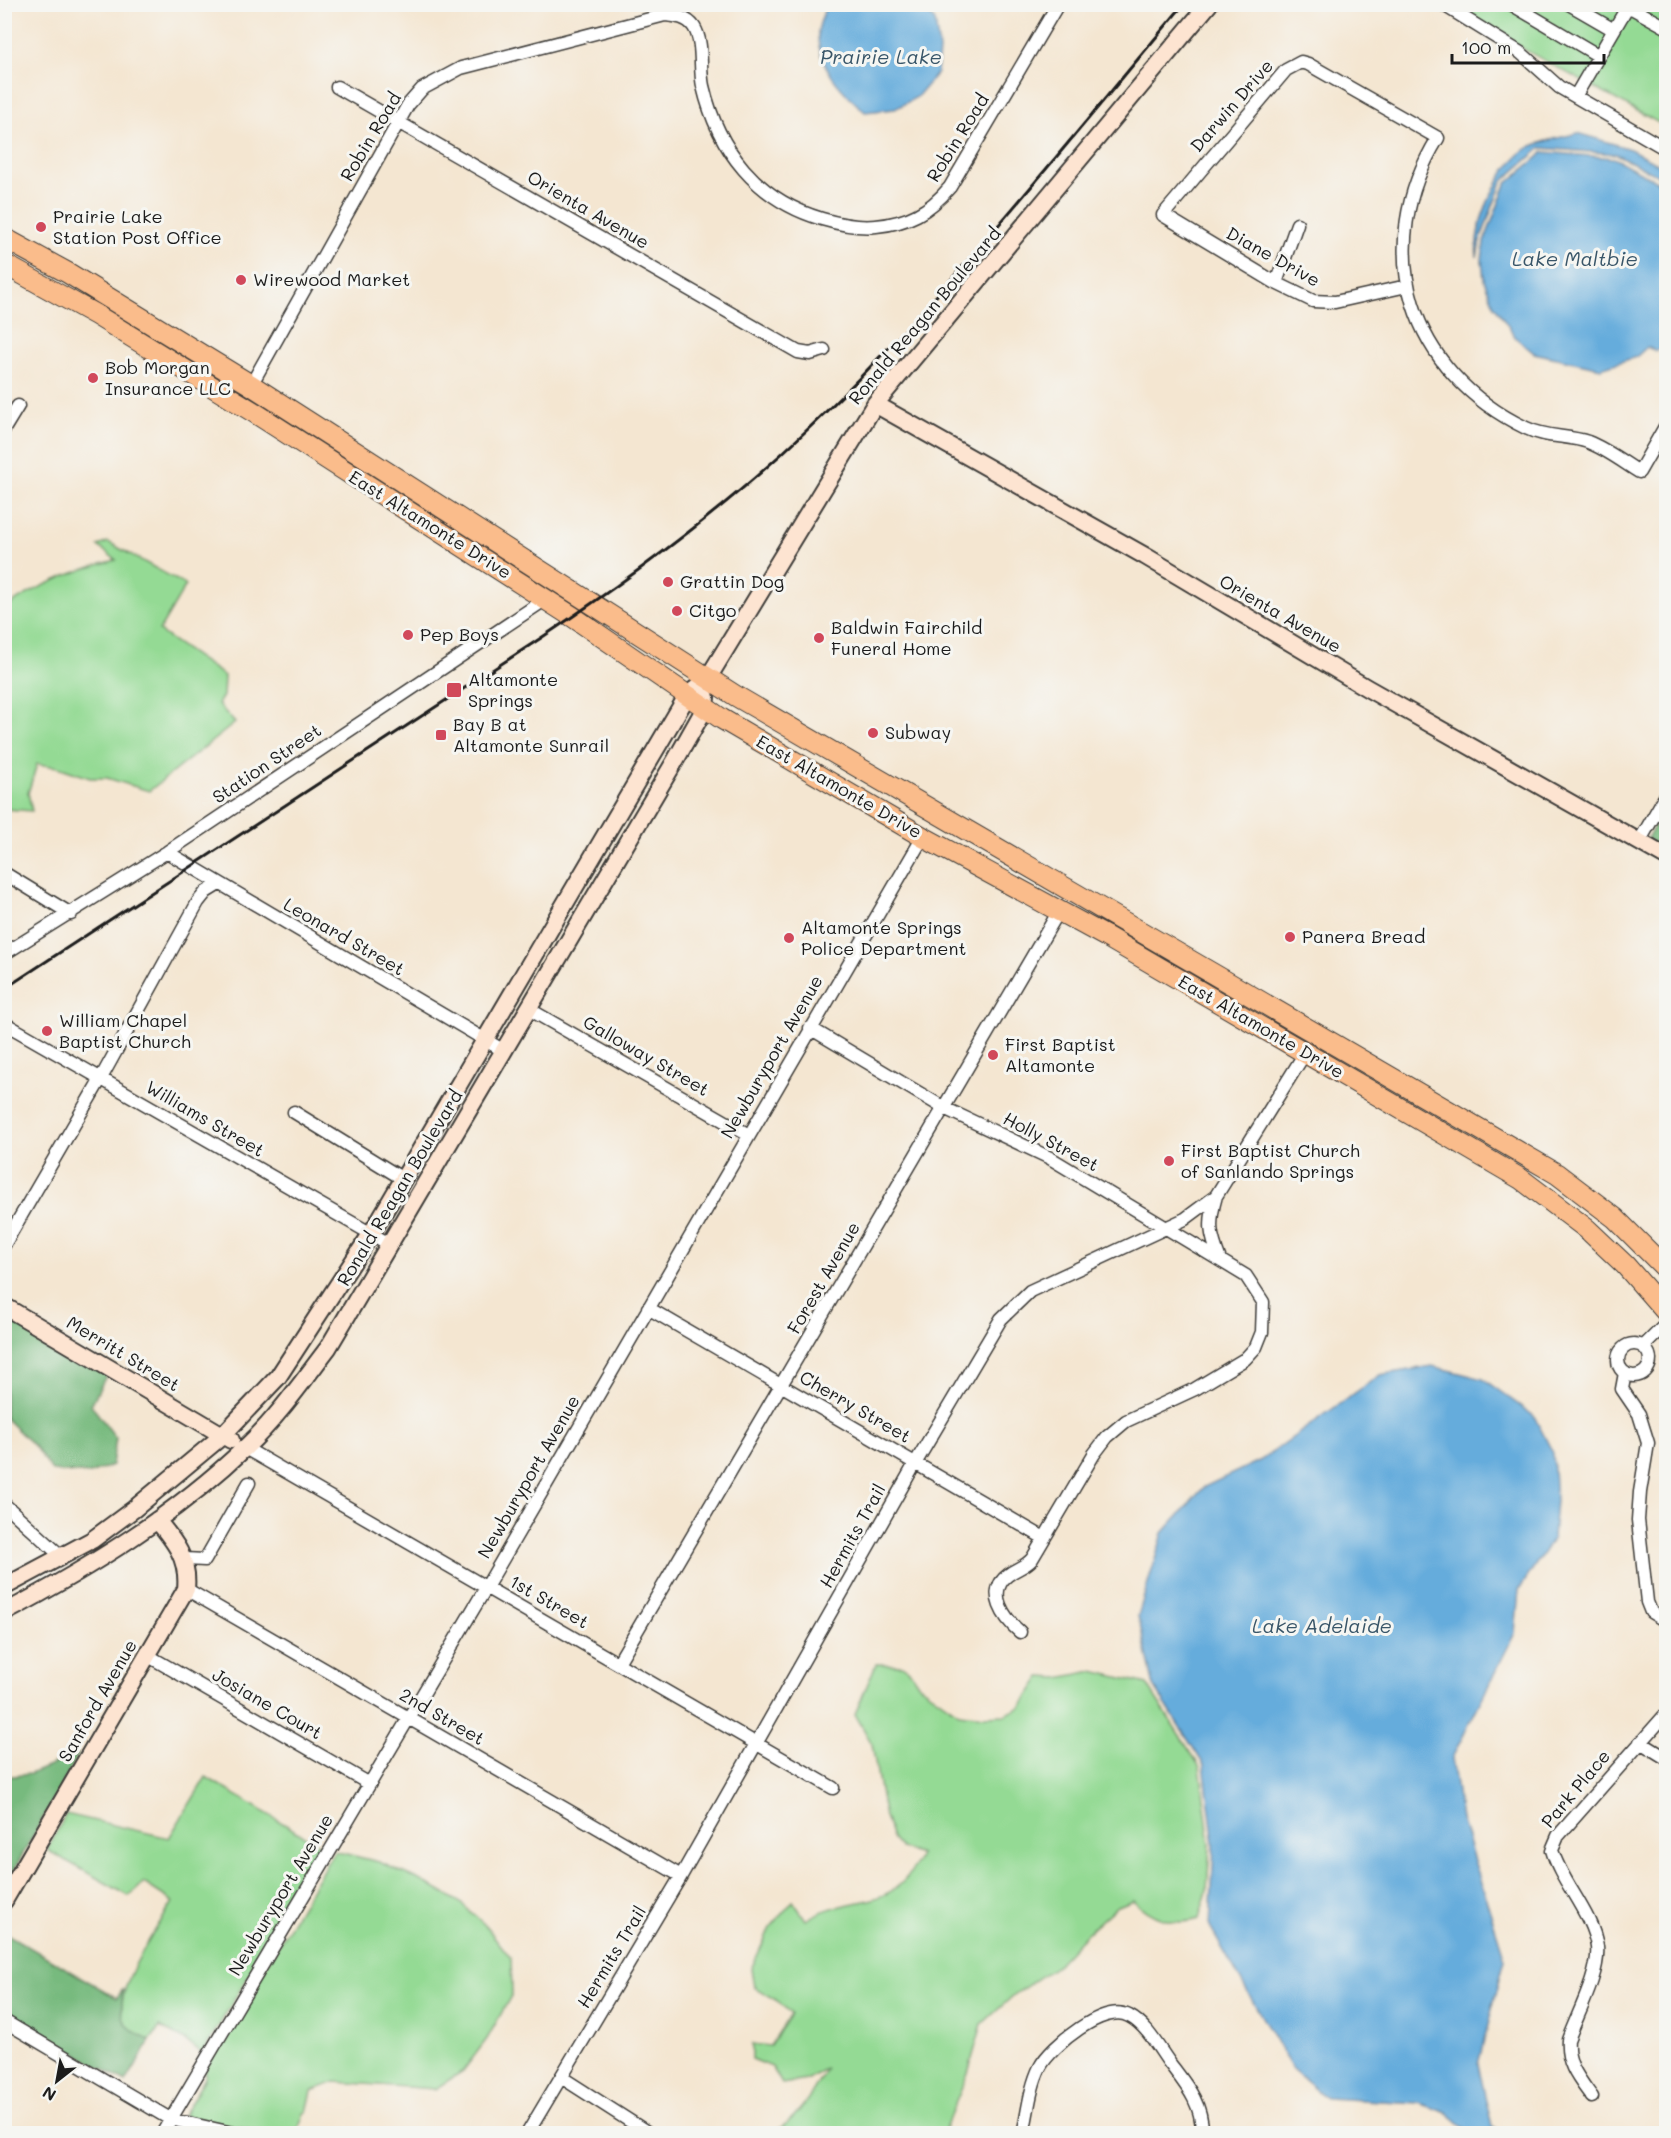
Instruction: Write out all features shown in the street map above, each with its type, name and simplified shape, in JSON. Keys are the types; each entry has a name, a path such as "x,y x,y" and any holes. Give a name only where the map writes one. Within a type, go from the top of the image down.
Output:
{"main road":[{"name":"East Altamonte Drive","path":"4,238 107,297 251,385 708,678 1557,1174 1629,1230 1666,1269"},
{"name":"East Altamonte Drive","path":"4,264 96,315 242,405 546,599 705,708 923,837 1105,936 1521,1179 1564,1209 1625,1265 1666,1312"},
{"path":"171,363 183,362 229,386 251,385"},
{"path":"242,405 255,405 268,410 318,441 329,444 338,441"},
{"path":"395,503 433,501"},
{"path":"439,531 475,527"},
{"path":"923,837 941,826 958,825"},
{"path":"1105,936 1130,937 1141,932"},
{"path":"1283,1040 1299,1041 1319,1035"},
{"path":"1305,1053 1321,1047 1339,1047"},
{"path":"1444,1134 1462,1133 1472,1124"}],"street":[{"name":"Robin Road","path":"251,385 397,122 422,90 461,68 665,15 678,16 694,28 699,41 702,83 711,117 725,146 746,174 773,197 801,212 837,223 871,226 898,224 919,216 938,202 951,187 1058,4"},
{"name":"Ronald Reagan Boulevard","path":"4,1587 92,1540 134,1509 222,1436 278,1377 370,1234 687,696 708,678 874,404 1209,4"},
{"path":"1442,4 1521,53 1559,87 1666,148"},
{"path":"1510,4 1599,56"},
{"path":"1569,4 1614,30"},
{"path":"1576,95 1629,5 1666,27"},
{"name":"Darwin Drive","path":"1163,215 1286,70 1301,63 1308,64 1438,138 1415,180 1409,204 1404,254 1407,286"},
{"name":"Orienta Avenue","path":"337,87 798,352 810,354 824,350"},
{"name":"Diane Drive","path":"1163,215 1276,283 1302,297 1321,303 1407,286"},
{"path":"1276,283 1297,224"},
{"path":"1407,286 1423,331 1449,369 1487,404 1526,429 1545,436 1586,442 1639,472 1666,425"},
{"path":"96,315 107,297"},
{"name":"Orienta Avenue","path":"874,404 1666,857"},
{"path":"4,429 18,406"},
{"name":"Station Street","path":"4,954 167,852 546,599"},
{"name":"Ronald Reagan Boulevard","path":"4,1613 71,1578 157,1520 245,1448 285,1405 328,1348 705,708 708,678"},
{"path":"1639,842 1666,795"},
{"name":"Newburyport Avenue","path":"162,2133 487,1586 747,1134 923,837"},
{"name":"Leonard Street","path":"167,852 504,1051"},
{"path":"4,873 71,914"},
{"path":"4,1245 100,1080 198,902 206,892 219,884"},
{"name":"Forest Avenue","path":"618,1663 1059,911"},
{"name":"Galloway Street","path":"527,1008 747,1134"},
{"name":"Williams Street","path":"4,1023 389,1245"},
{"name":"Holly Street","path":"810,1028 944,1108 1050,1158 1220,1260 1246,1276 1263,1302 1262,1332 1256,1347 1245,1359 1195,1389 1126,1422 1107,1437 1094,1454 1044,1538"},
{"name":"Hermits Trail","path":"527,2133 681,1876 916,1462 1001,1319 1030,1291 1191,1215 1216,1196 1305,1053"},
{"path":"294,1112 403,1179"},
{"path":"1216,1196 1209,1220 1211,1237 1220,1260"},
{"name":"Merritt Street","path":"4,1306 245,1448"},
{"name":"Cherry Street","path":"648,1308 1044,1538"},
{"path":"1643,1347 1666,1324"},
{"path":"1625,1373 1637,1375 1647,1369 1650,1357 1643,1347 1631,1344 1621,1351 1619,1363 1625,1373 1622,1389 1639,1414 1648,1443 1638,1520 1647,1602 1651,1612 1666,1621"},
{"name":"1st Street","path":"245,1448 833,1788"},
{"path":"185,1559 205,1560 249,1483"},
{"path":"4,1504 60,1556"},
{"path":"157,1520 185,1559 188,1574 186,1589"},
{"path":"1020,1632 1008,1622 1001,1610 998,1595 1002,1582 1009,1574 1024,1568 1044,1538"},
{"name":"Sanford Avenue","path":"4,1901 186,1589"},
{"name":"2nd Street","path":"186,1589 681,1876"},
{"name":"Josiane Court","path":"147,1655 368,1784"},
{"name":"Park Place","path":"1592,2097 1578,2078 1567,2052 1568,2040 1592,1973 1597,1947 1592,1931 1552,1850 1558,1836 1666,1714"},
{"path":"1640,1742 1666,1758"},
{"path":"1023,2133 1041,2066 1091,2020 1117,2012 1129,2016 1140,2025 1189,2089 1199,2108 1202,2133"},
{"path":"4,2022 170,2119 237,2133"},
{"path":"561,2077 650,2133"}],"green space":[{"path":"1443,5 1666,5 1666,127"},
{"path":"108,542 186,585 159,631 224,676 223,696 218,704 235,723 149,791 107,778 90,778 58,767 37,764 28,793 32,811 5,809 5,608 58,579 116,560 98,546"},
{"path":"1666,805 1666,851 1647,839"},
{"path":"5,1312 107,1374 91,1405 116,1438 112,1465 90,1474 52,1471 36,1448 5,1418"},
{"path":"876,1664 902,1665 909,1670 919,1685 959,1713 985,1716 1005,1715 1021,1707 1041,1677 1059,1678 1093,1671 1147,1684 1200,1767 1210,1845 1207,1891 1199,1919 1190,1921 1163,1919 1147,1912 1133,1900 1116,1907 1056,1966 1014,1995 982,2024 968,2073 943,2133 772,2133 797,2113 826,2068 807,2080 782,2084 772,2067 752,2059 752,2044 770,2046 791,2014 779,2002 754,1987 751,1969 770,1928 793,1901 806,1920 822,1912 884,1895 897,1887 909,1874 920,1855 901,1848 892,1838 884,1813 872,1744 855,1714"},
{"path":"79,1754 5,1886 5,1777 30,1774"},
{"path":"206,1777 324,1848 202,2054 185,2040 160,2027 150,2041 129,2029 122,2014 123,1999 136,1964 173,1902 144,1883 129,1896 47,1850 66,1814 169,1838"},
{"path":"334,1851 379,1862 424,1882 461,1903 485,1925 511,1958 512,1994 487,2039 463,2071 435,2089 335,2082 312,2091 307,2112 304,2113 297,2133 265,2133 183,2116 205,2078 206,2067"},
{"path":"5,1933 117,1998 123,1989 122,2009 125,2021 134,2031 150,2041 126,2082 5,2014"}],"water":[{"name":"Prairie Lake","path":"826,5 922,5 935,21 939,50 937,73 917,97 895,109 865,112 839,86 821,56 818,32"},
{"path":"1578,133 1630,149 1666,168 1666,180 1616,154 1541,148 1502,182 1480,241 1477,257 1479,229 1483,214 1497,184 1515,159 1525,150 1542,142"},
{"name":"Lake Maltbie","path":"1544,152 1614,158 1666,186 1666,346 1655,351 1647,347 1636,357 1601,368 1534,353 1516,338 1494,305 1484,280 1482,260 1484,242 1506,184"},
{"name":"Lake Adelaide","path":"1432,1366 1483,1379 1534,1416 1553,1453 1556,1500 1553,1538 1519,1590 1515,1633 1452,1758 1461,1819 1505,1959 1478,2064 1492,2127 1503,2133 1471,2133 1447,2113 1418,2103 1326,2098 1292,2069 1210,1927 1214,1844 1204,1765 1154,1686 1138,1616 1163,1533 1204,1487 1261,1460 1380,1375"}],"railway":[{"path":"4,989 576,615 644,566 744,488 857,381 954,277 1184,4"}],"place":[{"name":"Prairie Lake Station Post Office","path":"41,227"},
{"name":"Wirewood Market","path":"241,280"},
{"name":"Bob Morgan Insurance LLC","path":"93,378"},
{"name":"Grattin Dog","path":"668,582"},
{"name":"Citgo","path":"677,611"},
{"name":"Pep Boys","path":"408,635"},
{"name":"Baldwin Fairchild Funeral Home","path":"819,638"},
{"name":"Altamonte Springs","path":"454,690"},
{"name":"Subway","path":"873,733"},
{"name":"Bay B at Altamonte Sunrail","path":"441,735"},
{"name":"Panera Bread","path":"1290,937"},
{"name":"Altamonte Springs Police Department","path":"789,938"},
{"name":"William Chapel Baptist Church","path":"47,1031"},
{"name":"First Baptist Altamonte","path":"993,1055"},
{"name":"First Baptist Church of Sanlando Springs","path":"1169,1161"}]}
